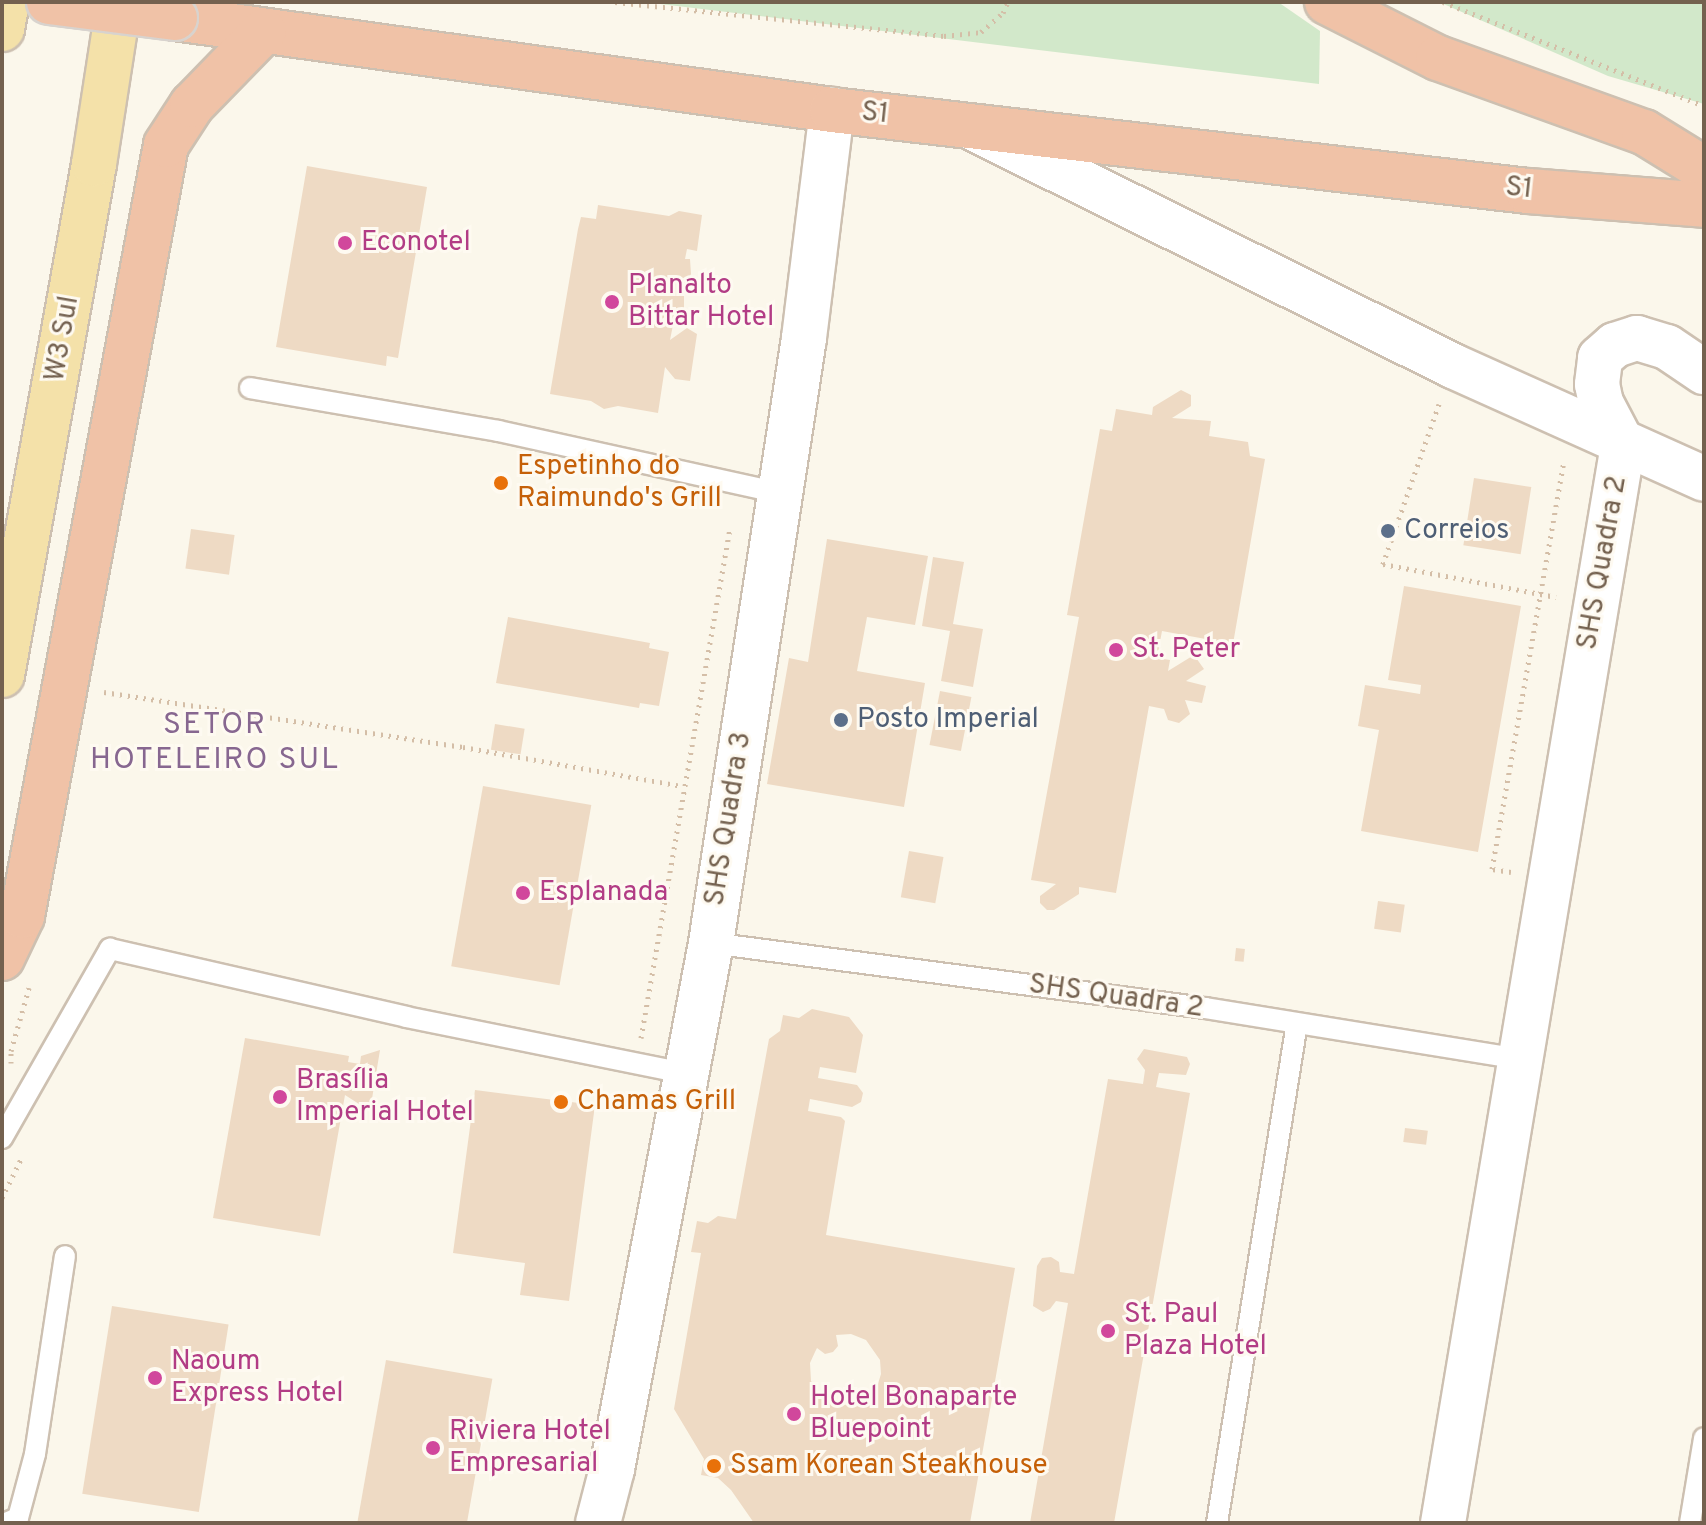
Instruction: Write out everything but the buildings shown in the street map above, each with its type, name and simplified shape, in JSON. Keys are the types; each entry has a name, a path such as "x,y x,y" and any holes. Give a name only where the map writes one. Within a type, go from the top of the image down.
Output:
{"highway":[{"name":"S1","path":"49,2 832,110 1528,191 1704,205"},
{"path":"1327,2 1438,58 1644,132 1704,169"},
{"path":"2,958 22,916 166,145 192,105 264,31"}],"main road":[{"path":"2,29 7,2"},
{"name":"W3 Sul","path":"2,675 94,164 119,2"}],"street":[{"name":"SHS Quadra 3","path":"598,1523 632,1369 684,1073 711,943 758,488 804,338 832,110"},
{"path":"962,123 1453,366 1704,479"},
{"path":"1623,445 1601,403 1597,384 1600,358 1615,345 1637,338 1667,347 1704,372"},
{"name":"SHS Quadra 2","path":"1443,1523 1623,445"}],"lane":[{"path":"250,388 498,431 758,488"},
{"name":"SHS Quadra 2","path":"711,943 1297,1023 1520,1059"},
{"path":"2,1138 110,949 406,1017 684,1073"},
{"path":"1217,1523 1297,1023"},
{"path":"6,1523 18,1518 35,1454 65,1256"},
{"path":"1690,1523 1704,1438"}],"path":[{"path":"615,2 944,36 981,32 1003,13 1008,2"},
{"path":"1443,2 1704,106"},
{"path":"1453,366 1383,564 1596,605"},
{"path":"1550,878 1492,869 1571,421"},
{"path":"637,1063 683,786 758,488"},
{"path":"96,690 463,747 683,786"}],"green space":[{"path":"644,2 1278,2 1320,31 1319,84"},
{"path":"1439,2 1704,2 1704,104 1608,76"}],"place":[{"name":"Econotel","path":"345,243"},
{"name":"Planalto Bittar Hotel","path":"612,302"},
{"name":"Espetinho do Raimundo's Grill","path":"501,483"},
{"name":"Correios","path":"1388,531"},
{"name":"St. Peter","path":"1116,650"},
{"name":"Posto Imperial","path":"841,720"},
{"name":"Esplanada","path":"523,893"},
{"name":"Brasília Imperial Hotel","path":"280,1097"},
{"name":"Chamas Grill","path":"561,1102"},
{"name":"St. Paul Plaza Hotel","path":"1108,1331"},
{"name":"Naoum Express Hotel","path":"155,1378"},
{"name":"Hotel Bonaparte Bluepoint","path":"794,1414"},
{"name":"Riviera Hotel Empresarial","path":"433,1448"},
{"name":"Ssam Korean Steakhouse","path":"714,1466"}],"district":[{"name":"SETOR HOTELEIRO SUL","path":"215,743"}]}
